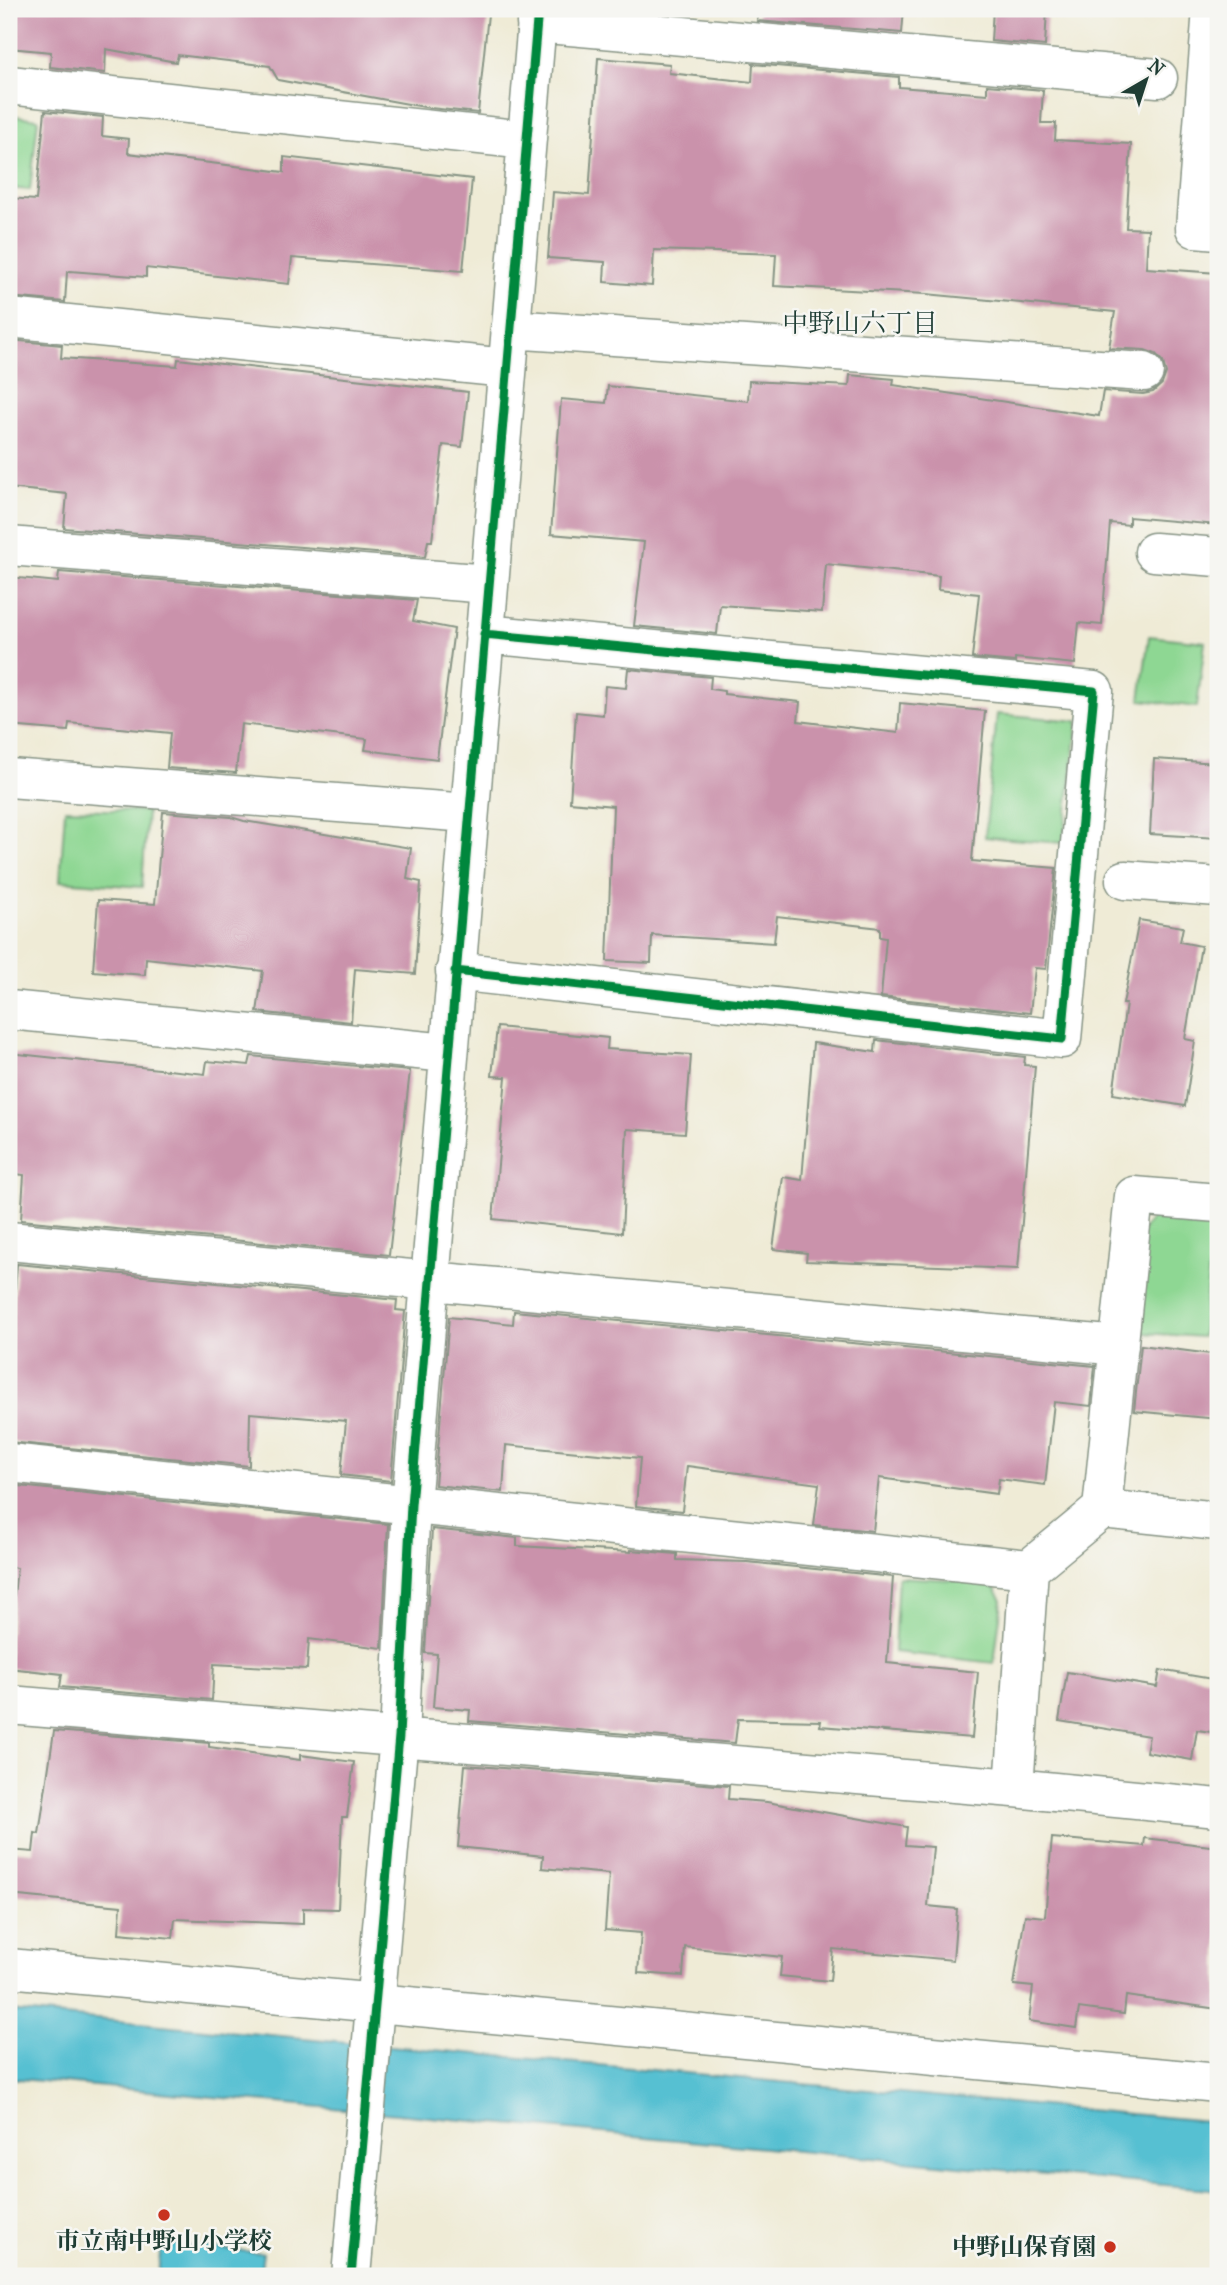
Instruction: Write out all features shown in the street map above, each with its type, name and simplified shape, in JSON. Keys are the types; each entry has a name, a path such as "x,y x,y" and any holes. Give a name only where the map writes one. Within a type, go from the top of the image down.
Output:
{"street":[{"path":"1212,9 1195,228 1218,230"},
{"path":"351,2276 399,1736 411,1504 537,16 1158,78"},
{"path":"9,85 526,140"},
{"path":"9,318 507,368"},
{"path":"510,328 1144,372"},
{"path":"9,545 489,584"},
{"path":"1154,552 1218,557"},
{"path":"455,971 1062,1039 1094,691 484,634"},
{"path":"9,778 469,813"},
{"path":"1125,880 1218,887"},
{"path":"9,1010 449,1053"},
{"path":"9,1462 1029,1569 1102,1508 1135,1196 1218,1203"},
{"path":"9,1241 1119,1346"},
{"path":"1102,1508 1218,1521"},
{"path":"1014,1788 1029,1569"},
{"path":"9,1705 1014,1788 1218,1808"},
{"path":"9,1968 374,2019 1218,2083"}],"green space":[{"path":"9,115 38,119 30,190 9,188"},
{"path":"1149,636 1205,642 1197,707 1140,700"},
{"path":"997,714 1078,721 1063,843 985,837"},
{"path":"65,809 147,811 142,887 60,881"},
{"path":"1158,1211 1214,1216 1202,1337 1130,1332 1141,1232"},
{"path":"898,1577 991,1582 1002,1600 994,1663 894,1652"}],"water":[{"path":"9,2011 1218,2122 1218,2190 9,2078"},
{"path":"161,2243 263,2253 260,2276 158,2276"}],"building":[{"path":"9,9 447,9 488,14 478,113 430,108 278,80 270,66 178,55 176,62 106,49 105,73 50,67 51,52 9,48"},
{"path":"759,9 904,9 902,33 757,21"},
{"path":"993,9 1047,9 1045,46 991,41"},
{"path":"598,58 670,64 669,73 752,82 753,64 899,77 899,87 987,94 987,85 1043,90 1041,123 1056,123 1055,140 1131,144 1126,228 1148,229 1146,268 1218,273 1218,525 1129,517 1129,525 1110,523 1102,625 1079,623 1075,664 1015,658 1015,662 972,658 979,594 938,590 939,576 826,564 822,612 720,605 717,634 634,626 644,542 551,534 561,399 606,403 608,386 748,401 749,381 849,386 850,375 894,379 893,385 1099,416 1103,391 1143,394 1153,392 1162,384 1166,373 1163,362 1156,354 1145,350 1109,348 1115,312 926,294 774,286 776,254 654,250 652,286 604,282 605,262 548,258 553,192 589,195"},
{"path":"45,111 103,117 102,136 129,139 128,153 284,172 284,157 472,179 463,271 292,258 289,284 146,268 146,277 70,271 67,272 65,302 9,297 9,198 36,200"},
{"path":"9,340 62,345 61,358 177,366 178,359 468,392 462,447 443,445 432,541 428,541 425,557 64,528 67,494 9,488"},
{"path":"59,572 417,600 413,621 454,629 437,759 365,750 367,739 241,724 236,773 167,768 170,733 69,723 68,731 9,726 9,577 58,582"},
{"path":"628,669 711,677 710,689 724,691 724,694 800,702 798,721 898,733 900,703 985,711 972,861 1056,868 1046,969 1035,968 1030,1013 881,997 886,938 880,937 880,928 777,916 774,943 652,935 651,963 607,961 613,806 570,802 576,712 603,715 605,686 626,688"},
{"path":"1154,759 1218,763 1218,838 1150,834"},
{"path":"163,812 231,817 411,848 407,879 421,882 415,974 355,969 351,1022 257,1012 263,971 146,958 145,975 93,971 98,900 155,904"},
{"path":"1139,920 1183,927 1180,942 1201,946 1185,1039 1195,1041 1185,1106 1113,1094 1126,1004 1123,1004"},
{"path":"497,1027 608,1038 607,1049 691,1055 685,1133 627,1129 622,1233 493,1219 506,1077 492,1076"},
{"path":"876,1040 1025,1057 1024,1065 1035,1066 1018,1269 806,1261 807,1253 773,1249 783,1177 802,1180 813,1043 875,1052"},
{"path":"9,1053 205,1074 207,1061 249,1065 251,1056 410,1071 389,1255 21,1220 24,1175 9,1173"},
{"path":"17,1264 397,1300 396,1310 405,1311 391,1481 341,1475 346,1421 250,1413 249,1466 9,1442 9,1371"},
{"path":"514,1311 1095,1366 1091,1406 1054,1402 1045,1485 999,1479 997,1494 879,1478 873,1531 814,1525 819,1484 687,1466 682,1511 636,1506 640,1458 506,1445 503,1492 435,1485 449,1317 513,1324"},
{"path":"1141,1345 1218,1355 1218,1419 1134,1411"},
{"path":"9,1485 388,1524 382,1648 309,1639 307,1669 214,1664 212,1700 60,1687 62,1674 9,1668 9,1641 17,1568 9,1567"},
{"path":"432,1529 517,1538 517,1546 631,1550 677,1554 677,1560 747,1562 893,1577 887,1663 978,1672 972,1738 820,1726 821,1721 738,1719 735,1743 469,1721 470,1710 433,1707 437,1654 425,1653"},
{"path":"1160,1670 1218,1680 1218,1733 1197,1730 1192,1760 1146,1752 1149,1736 1059,1721 1067,1672 1157,1687"},
{"path":"54,1731 209,1743 209,1747 300,1760 300,1755 354,1762 347,1817 342,1817 338,1909 303,1908 303,1924 175,1919 173,1938 119,1933 121,1906 9,1895 9,1850 33,1852 35,1833 39,1834"},
{"path":"465,1765 729,1786 728,1799 767,1802 907,1827 905,1845 933,1847 928,1906 957,1909 953,1960 833,1949 830,1981 780,1976 782,1957 685,1947 683,1976 638,1973 641,1933 605,1930 609,1874 542,1868 543,1856 458,1847"},
{"path":"1052,1838 1144,1846 1145,1838 1218,1847 1218,2009 1126,1996 1124,2014 1079,2008 1076,2028 1029,2021 1033,1987 1014,1985 1025,1915 1045,1917"}],"cycle path":[{"path":"351,2276 399,1736 411,1505 538,9"},
{"path":"455,971 1062,1039 1094,691 484,634"}],"place":[{"name":"市立南中野山小学校","path":"164,2215"},
{"name":"中野山保育園","path":"1110,2247"}],"district":[{"name":"中野山六丁目","path":"860,323"}]}
